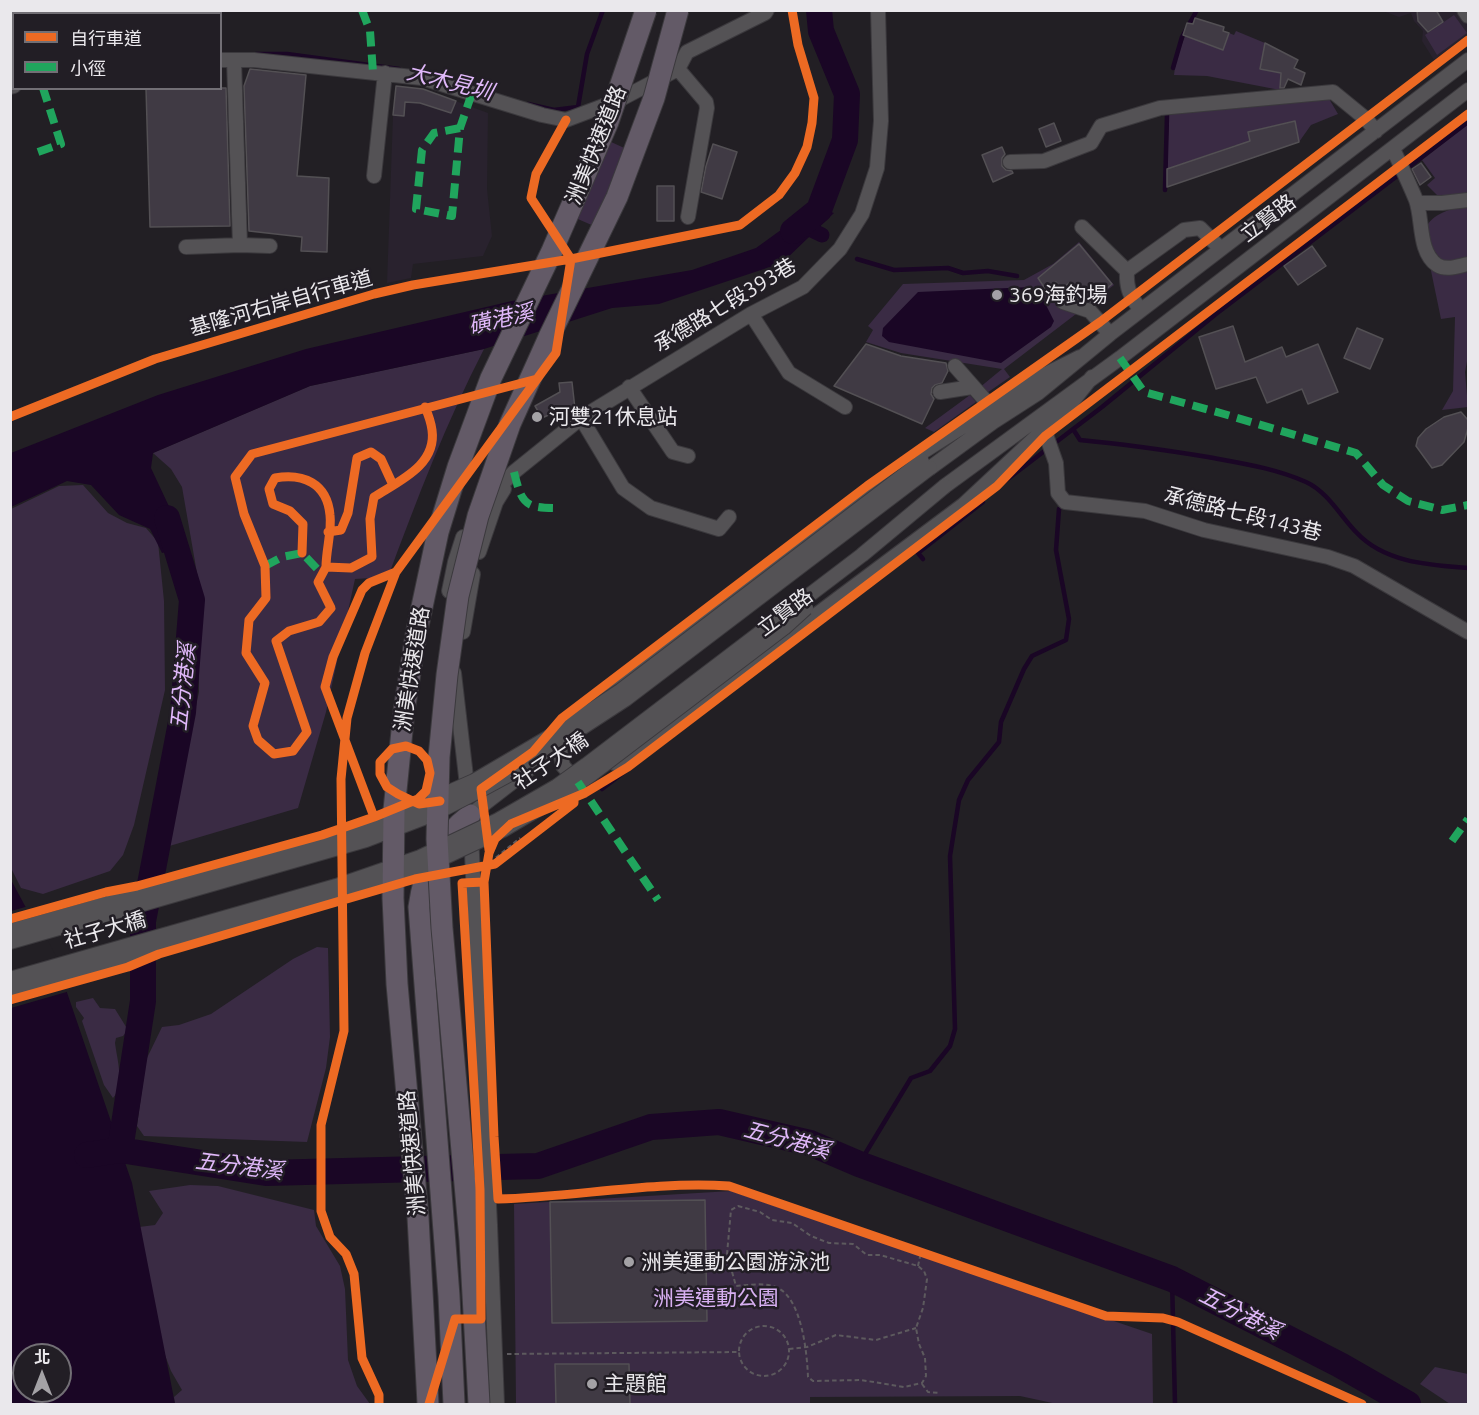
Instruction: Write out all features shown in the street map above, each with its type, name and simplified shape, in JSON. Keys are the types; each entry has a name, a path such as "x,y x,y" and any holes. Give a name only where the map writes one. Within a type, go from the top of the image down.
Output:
{"highway":[{"name":"洲美快速道路","path":"428,1404 418,1217 393,898 394,810 405,700 438,532 458,467 491,378 552,251 608,122 646,10"},
{"name":"洲美快速道路","path":"479,1404 470,1240 442,928 437,839 439,757 457,608 478,516 510,424 550,334 616,197 654,98 678,10"},
{"path":"454,1404 449,1296 419,908 422,887 430,864 453,828 470,815"},
{"path":"422,952 426,904 438,872 456,847 471,837"}],"street":[{"path":"240,245 227,60 254,60 422,78 542,115 566,120 619,100 678,69 687,52 767,10"},
{"name":"承德路七段393巷","path":"497,1404 470,815 450,620 450,591 455,562 463,538 476,514 493,492 514,472 581,418 629,387 751,314 803,287 840,249 862,214 877,168 881,121 878,10"},
{"path":"1464,10 1468,16"},
{"name":"立賢路","path":"926,465 1038,393 1080,357 1468,60"},
{"path":"678,69 706,102 707,108 688,217"},
{"path":"374,176 385,74"},
{"name":"立賢路","path":"945,486 1029,426 1468,90"},
{"path":"1010,162 1044,161 1091,143 1101,126 1160,108 1333,92 1366,119 1376,131"},
{"path":"1393,149 1417,203 1426,250 1431,259 1437,265 1445,268 1468,264"},
{"path":"1417,203 1468,200"},
{"path":"1082,227 1127,271 1126,285 1131,297 1141,310"},
{"path":"1127,271 1184,230 1200,228 1225,277"},
{"path":"186,247 270,246"},
{"path":"1063,302 1090,311 1110,334"},
{"path":"751,314 789,373 845,407"},
{"name":"立賢路","path":"470,815 559,746 593,700 921,453 1046,374 1080,357"},
{"path":"955,366 992,408"},
{"name":"立賢路","path":"471,837 625,758 963,505 1069,406 1092,377"},
{"path":"629,387 673,452 688,456"},
{"path":"940,392 972,387"},
{"path":"581,418 623,488 651,508 719,529 729,516"},
{"name":"承德路七段143巷","path":"1044,429 1056,463 1058,494 1065,502 1145,511 1204,530 1328,557 1354,566 1468,632"},
{"path":"10,931 334,838 390,819 474,781 566,727 620,691 926,465"},
{"name":"社子大橋","path":"10,942 366,840 434,814 477,792 514,772 626,699 926,465"},
{"name":"承德路七段393巷","path":"456,690 462,638 482,540 496,502 514,472"},
{"name":"社子大橋","path":"10,978 336,886 420,857 498,820 557,786 586,765 862,555 945,486"},
{"path":"10,990 339,897 424,867 504,830 592,774 784,628 862,555"},
{"path":"559,746 563,766 578,782"}],"path":[{"path":"484,866 495,864 530,837"},
{"path":"495,864 494,859 516,843"},
{"path":"738,1206 760,1212 772,1220 792,1223 811,1236 829,1243 853,1244 867,1255 880,1255 918,1266 924,1271 927,1279 923,1308 916,1328 925,1358 926,1376 921,1383 904,1387 861,1380 813,1381 808,1377 804,1334 790,1299 777,1288 756,1284 736,1286 727,1254 731,1210 738,1206"},
{"path":"910,1248 932,1256"},
{"path":"918,1266 921,1252"},
{"path":"759,1326 780,1331 788,1342 789,1349 782,1369 769,1376 748,1371 740,1359 739,1352 739,1345 746,1332 759,1326"},
{"path":"789,1349 807,1347 836,1335 876,1340 916,1328"},
{"path":"496,1354 739,1352"},
{"path":"921,1383 928,1392 940,1392"}],"shaded area":[{"path":"1383,11 1468,11 1468,34 1434,60 1422,41 1423,31 1414,21 1411,13 1399,17"},
{"path":"396,86 423,89 488,113 487,189 492,236 483,256 413,264 411,278 387,283 393,115"}],"green space":[{"path":"1454,15 1467,33 1437,55 1425,35"},
{"path":"1236,31 1265,43 1260,69 1281,73 1280,90 1207,76 1174,75 1176,60 1185,36 1223,50 1229,33 1234,35"},
{"path":"1328,97 1338,114 1311,125 1299,142 1294,121 1248,132 1255,156 1242,162 1236,145 1167,169 1169,112"},
{"path":"1468,124 1468,193 1439,197 1427,185 1435,178 1422,160"},
{"path":"598,136 644,157 610,233 564,213"},
{"path":"1468,206 1468,259 1445,262 1432,246 1427,226 1439,214"},
{"name":"369海釣場","path":"1079,242 1114,285 1004,369 1010,377 984,395 979,388 1002,369 901,353 866,342 873,330 868,326 903,284 1024,280 1053,264"},
{"path":"1430,266 1468,270 1468,356 1465,372 1468,407 1442,410 1453,391 1455,317 1441,319"},
{"path":"484,349 421,490 388,577 355,579 326,712 298,808 166,847 199,692 198,579 182,487 171,469 153,453 310,386"},
{"path":"970,395 976,402 934,432 925,428"},
{"path":"83,485 108,513 127,523 146,528 158,542 164,601 165,690 134,825 123,855 110,871 43,894 21,888 11,868 11,509 59,486"},
{"path":"317,947 328,948 330,1037 326,1068 307,1142 144,1136 137,1126 146,1060 162,1027 179,1025 211,1014 293,959"},
{"path":"93,998 100,1008 115,1009 128,1030 123,1036 116,1038 119,1086 113,1098 104,1085 82,1021 84,1018 76,1007 76,1002"},
{"path":"190,1185 218,1186 314,1210 316,1226 340,1266 345,1289 348,1360 357,1386 370,1404 175,1404 174,1397 182,1390 171,1371 152,1321 139,1227 155,1225 163,1213 149,1191"},
{"name":"洲美運動公園","path":"731,1191 1152,1334 1153,1404 1057,1404 1020,1396 810,1397 810,1404 516,1404 514,1204"},
{"path":"1435,1367 1468,1374 1468,1404 1450,1404 1420,1384"}],"water":[{"path":"814,206 834,213 782,263 659,304 612,308 484,349 310,386 153,453 151,468 188,547 162,553 150,529 119,515 91,485 67,481 11,507 11,453 158,395 306,349 512,301 692,270 756,248"},
{"path":"1031,287 1040,293 1054,321 1051,327 1001,363 889,342 882,336 883,328 918,292"},
{"path":"10,878 59,969 132,1183 175,1404 11,1404"}],"pier":[{"path":"29,906 62,967 70,991 11,1008 11,911"}],"building":[{"path":"1417,10 1436,10 1443,22 1428,32 1418,21"},
{"path":"1195,18 1224,27 1223,31 1229,33 1223,50 1183,35 1187,23 1193,24"},
{"path":"1265,43 1298,60 1294,68 1305,73 1301,85 1288,79 1284,88 1280,88 1281,73 1260,69"},
{"path":"250,69 306,75 297,176 329,178 327,252 301,251 302,237 249,231 244,86"},
{"path":"396,86 423,89 456,101 451,113 420,103 405,102 404,116 393,115"},
{"path":"226,88 230,226 150,227 146,90 222,90"},
{"path":"1295,121 1299,142 1167,187 1167,169 1250,141 1248,132"},
{"path":"1054,123 1061,141 1046,147 1039,129"},
{"path":"713,144 737,152 722,199 701,192"},
{"path":"1002,147 1005,154 1002,158 1002,166 1013,173 993,182 982,155"},
{"path":"1421,163 1431,177 1420,185 1412,169"},
{"path":"657,186 674,186 674,221 657,221"},
{"path":"1079,244 1112,284 1091,302 1082,299 1069,283 1062,289 1056,282 1046,290 1038,278"},
{"path":"1312,246 1326,266 1298,285 1284,266"},
{"path":"1233,326 1245,362 1282,347 1286,357 1318,344 1338,392 1308,404 1302,389 1267,403 1256,377 1216,389 1199,337"},
{"path":"1357,328 1383,339 1370,369 1344,358"},
{"path":"866,344 901,356 946,363 948,371 942,383 932,388 931,394 934,399 922,424 834,386"},
{"path":"572,382 575,409 555,412 542,418 535,406 560,392 559,383"},
{"path":"1461,412 1468,420 1464,442 1442,465 1432,468 1416,446 1418,438 1426,429 1444,417"},
{"name":"洲美運動公園游泳池","path":"705,1200 707,1321 552,1323 550,1202"},
{"name":"主題館","path":"555,1364 629,1364 630,1404 556,1404"}],"waterway":[{"name":"大木見圳","path":"528,104 554,110 578,107 587,54 603,10"},
{"name":"磺港溪","path":"793,231 819,210 845,140 847,94 821,31 819,10"},
{"path":"1173,68 1182,37 1197,10"},
{"name":"大木見圳","path":"256,54 287,54 399,69"},
{"name":"大木見圳","path":"437,76 483,90"},
{"path":"1165,190 1167,115"},
{"path":"602,789 1102,407 1216,314 1468,122"},
{"path":"801,225 822,235"},
{"path":"857,259 894,270 948,268 963,273 988,271 1017,276"},
{"path":"1073,429 1080,440 1208,457 1294,477 1314,486 1334,505 1357,533 1381,551 1424,564 1468,568"},
{"path":"923,559 918,553 983,502"},
{"path":"859,1164 911,1078 930,1071 950,1046 955,1029 950,856 959,800 968,780 999,742 1001,722 1032,656 1066,640 1069,619 1056,550 1059,509"},
{"name":"五分港溪","path":"120,1150 143,1001 143,921 183,712 192,600 167,518"},
{"name":"五分港溪","path":"87,1155 120,1150 266,1173 538,1166 651,1127 719,1122 810,1143 859,1164 1172,1279 1340,1365 1408,1404"},
{"path":"1172,1279 1175,1404"}],"marked path":[{"path":"362,10 370,31 373,72"},
{"path":"38,152 61,144 44,90"},
{"path":"460,128 434,133 422,150 416,209 452,216 460,128 472,93"},
{"path":"1120,358 1144,392 1356,453 1383,485 1408,501 1442,510 1468,505"},
{"path":"514,472 519,491 526,502 538,507 558,508"},
{"path":"265,566 282,557 302,553 322,574"},
{"path":"578,782 658,900"},
{"path":"1452,841 1468,819"}],"cycle path":[{"name":"基隆河右岸自行車道","path":"10,417 155,359 374,294 413,285 571,259 740,225 779,195 795,173 807,147 814,98 798,45 792,10"},
{"path":"489,850 481,789 533,752 562,718 867,486 1100,322 1468,40"},
{"path":"1362,1404 1178,1322 1163,1318 1106,1316 729,1186 643,1187 498,1199 484,882 489,853 495,839 511,824 585,793 628,767 997,486 1045,436 1468,114"},
{"path":"379,1404 379,1395 362,1358 354,1274 346,1254 330,1237 321,1211 321,1125 344,1031 341,779 347,718 365,653 396,572 556,353 571,259 531,198 536,174 566,120"},
{"path":"425,407 426,410 427,412 429,418 432,430 429,453 414,471 374,497 370,519 372,557 351,568 326,567 318,582 331,608 319,622 289,631 276,641 307,732 293,751 274,754 258,740 253,726 265,683 246,653 249,620 266,598 265,566 244,514 235,477 252,454 537,379"},
{"path":"328,532 341,530 348,513 357,458 371,452 381,459 393,485"},
{"path":"302,553 303,524 290,511 273,504 269,489 275,478 304,479 319,488 324,495 330,515 326,567"},
{"path":"374,817 325,687 333,657 362,590 369,583 396,572"},
{"path":"10,919 322,835 374,817 418,799 426,791 430,773 427,760 419,751 406,746 392,749 380,762 380,774 387,787 398,794 419,804 440,801"},
{"path":"10,1000 128,967 159,954 415,879 495,864 574,801"},
{"path":"429,1404 455,1319 481,1319 480,1190 462,883 484,882"}],"place":[{"name":"369海釣場","path":"997,295"},
{"name":"河雙21休息站","path":"537,417"},
{"name":"洲美運動公園游泳池","path":"629,1262"},
{"name":"主題館","path":"592,1384"}]}
